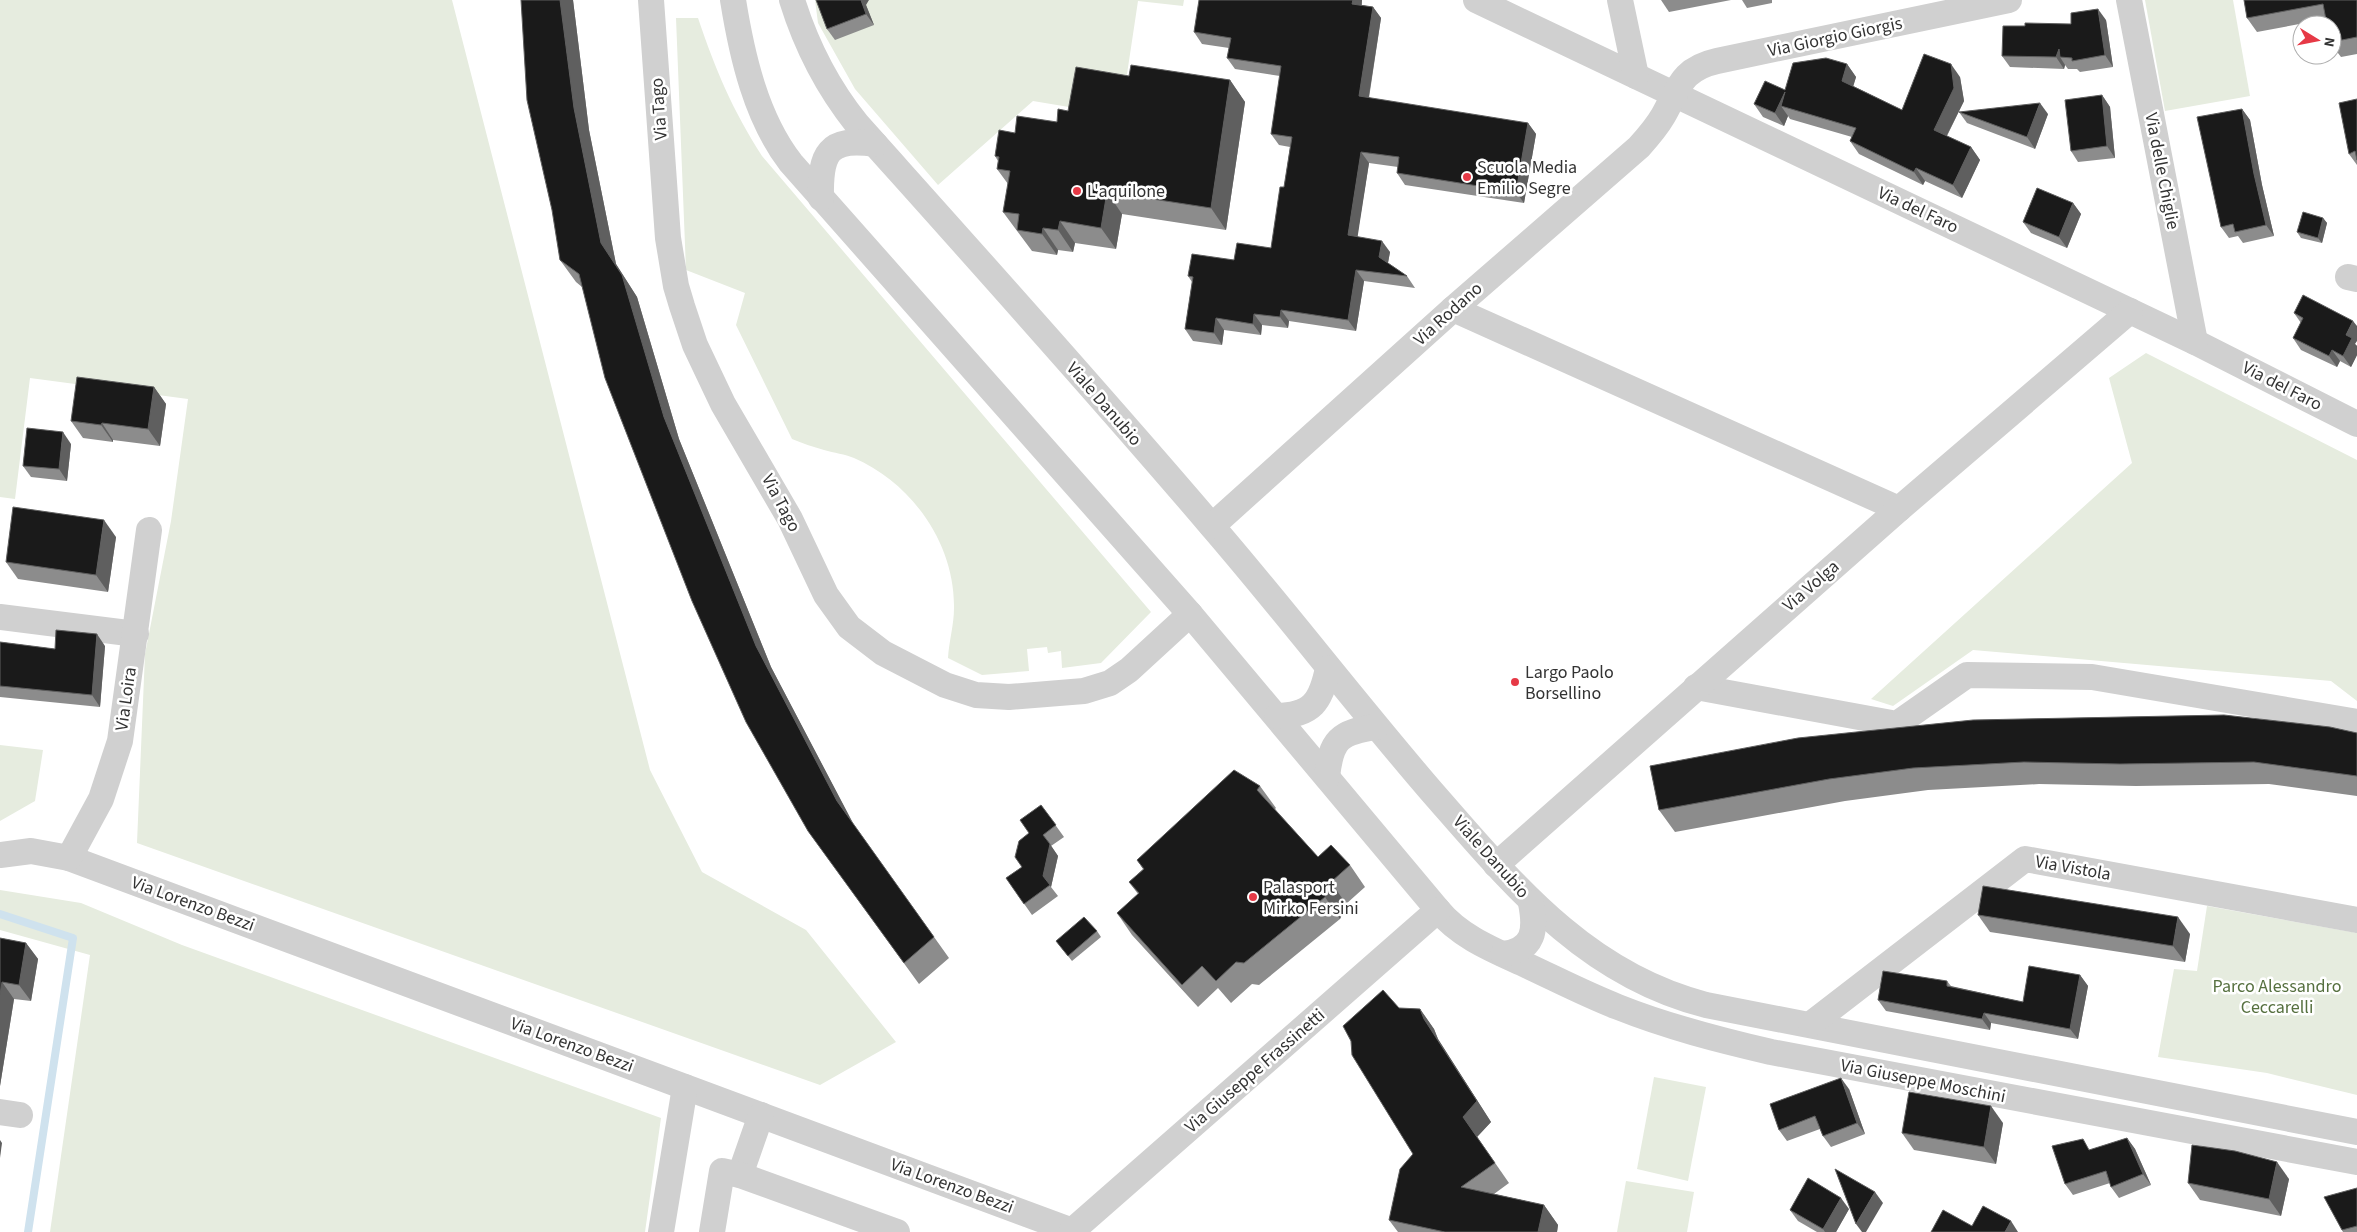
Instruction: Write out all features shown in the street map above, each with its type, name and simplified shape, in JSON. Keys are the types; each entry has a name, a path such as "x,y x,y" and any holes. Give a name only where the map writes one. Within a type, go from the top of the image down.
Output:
{"street":[{"name":"Via Tago","path":"651,0 668,238 676,286 682,306 699,354 722,404 770,482 826,595 849,627 883,653 944,685 976,695 1009,697 1084,691 1110,684 1130,670 1190,614"},
{"path":"733,0 739,37 752,83 766,121 784,155 1190,614 1438,910 1456,928 1503,954"},
{"name":"Viale Danubio","path":"792,0 814,56 849,115 1212,526 1376,728 1531,903 1534,930 1530,941 1519,950 1503,954"},
{"name":"Via del Faro","path":"1476,0 2195,342 2357,424"},
{"path":"1620,0 1636,76"},
{"name":"Via Giorgio Giorgis","path":"1674,94 1689,73 1710,63 2009,0"},
{"name":"Via delle Chiglie","path":"2128,0 2195,342"},
{"name":"Via Rodano","path":"1212,526 1453,309 1639,147 1655,129 1674,94"},
{"path":"822,198 823,166 831,150 837,145 852,141 875,144"},
{"path":"1453,309 1899,509"},
{"name":"Via Volga","path":"1496,865 1899,509 2130,311"},
{"name":"Via Loira","path":"69,858 101,798 120,741 149,530"},
{"path":"0,616 136,634"},
{"path":"1277,716 1296,714 1314,704 1323,688 1328,668"},
{"path":"1696,687 1897,724 1967,675 2092,677 2357,722"},
{"path":"1327,778 1330,754 1338,739 1352,731 1376,728"},
{"name":"Via Lorenzo Bezzi","path":"0,855 31,851 69,858 1074,1231"},
{"name":"Via Vistola","path":"1811,1024 2025,859 2357,920"},
{"name":"Via Giuseppe Moschini","path":"1531,903 1584,947 1615,967 1659,990 1706,1005 2357,1132"},
{"name":"Via Giuseppe Frassinetti","path":"1074,1231 1438,910"},
{"name":"Via Giuseppe Moschini","path":"1503,954 1618,1007 1697,1034 1743,1046 2357,1162"},
{"path":"661,1232 685,1087"},
{"path":"740,1174 761,1115"},
{"path":"712,1232 722,1171 740,1174 896,1232"}],"green space":[{"path":"0,0 452,0 650,770 702,872 806,930 896,1042 820,1085 137,843 145,654 171,521 188,399 30,378 15,499 0,497"},
{"path":"815,0 1184,0 1183,6 1138,1 1124,94 1087,110 1033,101 938,185 855,89 818,23"},
{"path":"2145,0 2233,0 2250,96 2165,111"},
{"path":"676,18 698,18 726,89 742,122 762,156 1151,612 1101,663 1062,668 1061,651 1048,653 1047,647 1027,649 1029,671 982,675 948,658 954,614 952,584 947,561 938,539 926,518 894,483 875,469 851,457 792,439 736,325 745,293 686,270"},
{"path":"2146,353 2357,460 2357,701 2331,681 1973,650 1893,706 1871,699 2132,463 2109,378"},
{"path":"0,745 43,750 35,801 0,821"},
{"path":"0,890 81,903 182,945 661,1118 645,1232 50,1232 90,955 0,930"},
{"name":"Parco Alessandro Ceccarelli","path":"2207,906 2357,933 2357,1095 2267,1073 2158,1057 2174,969 2197,971"},
{"path":"1654,1077 1706,1087 1688,1181 1637,1169"},
{"path":"1626,1181 1694,1192 1687,1232 1617,1232"}],"building":[{"path":"521,0 560,0 574,108 601,243 622,275 664,417 756,646 837,801 934,937 904,963 808,831 746,722 692,601 605,378 579,274 560,260 552,210 527,100"},
{"path":"816,0 861,0 866,14 827,29"},
{"name":"Scuola Media Emilio Segre","path":"1199,0 1353,0 1352,4 1373,7 1359,96 1528,123 1516,192 1397,173 1399,157 1361,152 1348,235 1382,241 1379,257 1407,276 1356,270 1348,320 1281,310 1280,317 1254,314 1253,324 1216,318 1214,333 1185,329 1193,277 1188,276 1192,254 1234,260 1237,243 1271,248 1280,187 1284,187 1292,137 1271,134 1281,66 1227,58 1231,38 1194,32"},
{"path":"2244,0 2357,0 2357,37 2342,40 2342,15 2325,15 2323,4 2247,18"},
{"path":"2098,9 2105,55 2072,61 2072,58 2060,57 2059,49 2056,57 2002,56 2003,26 2025,26 2025,23 2071,24 2071,13"},
{"path":"1924,54 1951,64 1954,88 1934,130 1971,147 1953,185 1916,168 1914,172 1850,141 1856,128 1781,106 1785,92 1775,113 1754,104 1765,81 1785,90 1793,63 1826,58 1847,64 1842,81 1902,110"},
{"path":"1131,65 1230,80 1211,208 1107,192 1101,228 1060,221 1058,230 1043,228 1042,234 1017,230 1019,214 1003,212 1010,171 997,169 999,157 995,156 999,130 1015,133 1017,116 1057,122 1058,109 1068,111 1076,67 1129,76"},
{"path":"2102,95 2107,146 2071,151 2065,100"},
{"path":"2357,99 2357,160 2355,151 2349,154 2339,103"},
{"path":"2040,103 2027,137 1959,112"},
{"path":"2242,109 2266,225 2235,232 2233,224 2221,227 2197,117"},
{"path":"2037,188 2073,203 2059,237 2023,222"},
{"path":"2303,212 2323,218 2318,238 2297,232"},
{"path":"2303,295 2353,321 2346,335 2352,338 2343,356 2332,350 2329,356 2293,338 2303,318 2294,313"},
{"path":"77,377 154,387 148,429 71,421"},
{"path":"27,428 63,432 59,469 23,466"},
{"path":"13,507 104,520 96,575 6,562"},
{"path":"56,630 97,634 92,695 0,686 0,642 55,649"},
{"path":"2224,715 2330,727 2357,733 2357,776 2254,762 2120,764 2024,762 1913,768 1829,779 1659,810 1650,766 1798,738 1973,720"},
{"name":"Palasport Mirko Fersini","path":"1234,770 1260,786 1257,790 1318,857 1331,845 1350,865 1331,882 1325,897 1244,963 1236,962 1216,981 1202,966 1182,985 1117,913 1139,893 1129,882 1144,869 1137,860"},
{"path":"1041,805 1056,825 1043,835 1050,844 1043,876 1050,885 1024,904 1006,878 1022,867 1015,857 1019,841 1029,833 1020,820"},
{"path":"1983,886 2178,917 2173,946 1978,915"},
{"path":"1084,917 1097,931 1068,956 1056,941"},
{"path":"0,938 26,943 19,985 2,982 0,995"},
{"path":"2029,966 2080,975 2070,1029 1984,1013 1982,1019 1878,1000 1883,971 1947,981 1947,986 2023,1002"},
{"path":"1383,990 1399,1008 1420,1009 1424,1019 1477,1101 1463,1117 1495,1163 1461,1187 1544,1205 1538,1232 1445,1232 1389,1220 1400,1169 1413,1154 1352,1055 1351,1041 1343,1026"},
{"path":"1841,1078 1857,1123 1823,1136 1815,1116 1779,1130 1770,1104"},
{"path":"1909,1092 1991,1106 1984,1147 1902,1133"},
{"path":"2127,1138 2143,1174 2111,1187 2106,1171 2065,1184 2052,1146 2083,1139 2089,1150"},
{"path":"2192,1145 2235,1151 2277,1162 2269,1199 2188,1183"},
{"path":"1835,1169 1875,1192 1856,1224"},
{"path":"1808,1178 1841,1198 1823,1229 1790,1210"},
{"path":"2357,1188 2357,1226 2342,1230 2324,1197"},
{"path":"1983,1206 2011,1221 2005,1232 1931,1232 1943,1210 1972,1226"}],"waterway":[{"path":"0,914 73,938 28,1232"}],"place":[{"name":"Scuola Media Emilio Segre","path":"1467,177"},
{"name":"L'aquilone","path":"1077,191"},
{"name":"Largo Paolo Borsellino","path":"1515,682"},
{"name":"Palasport Mirko Fersini","path":"1253,897"}]}
